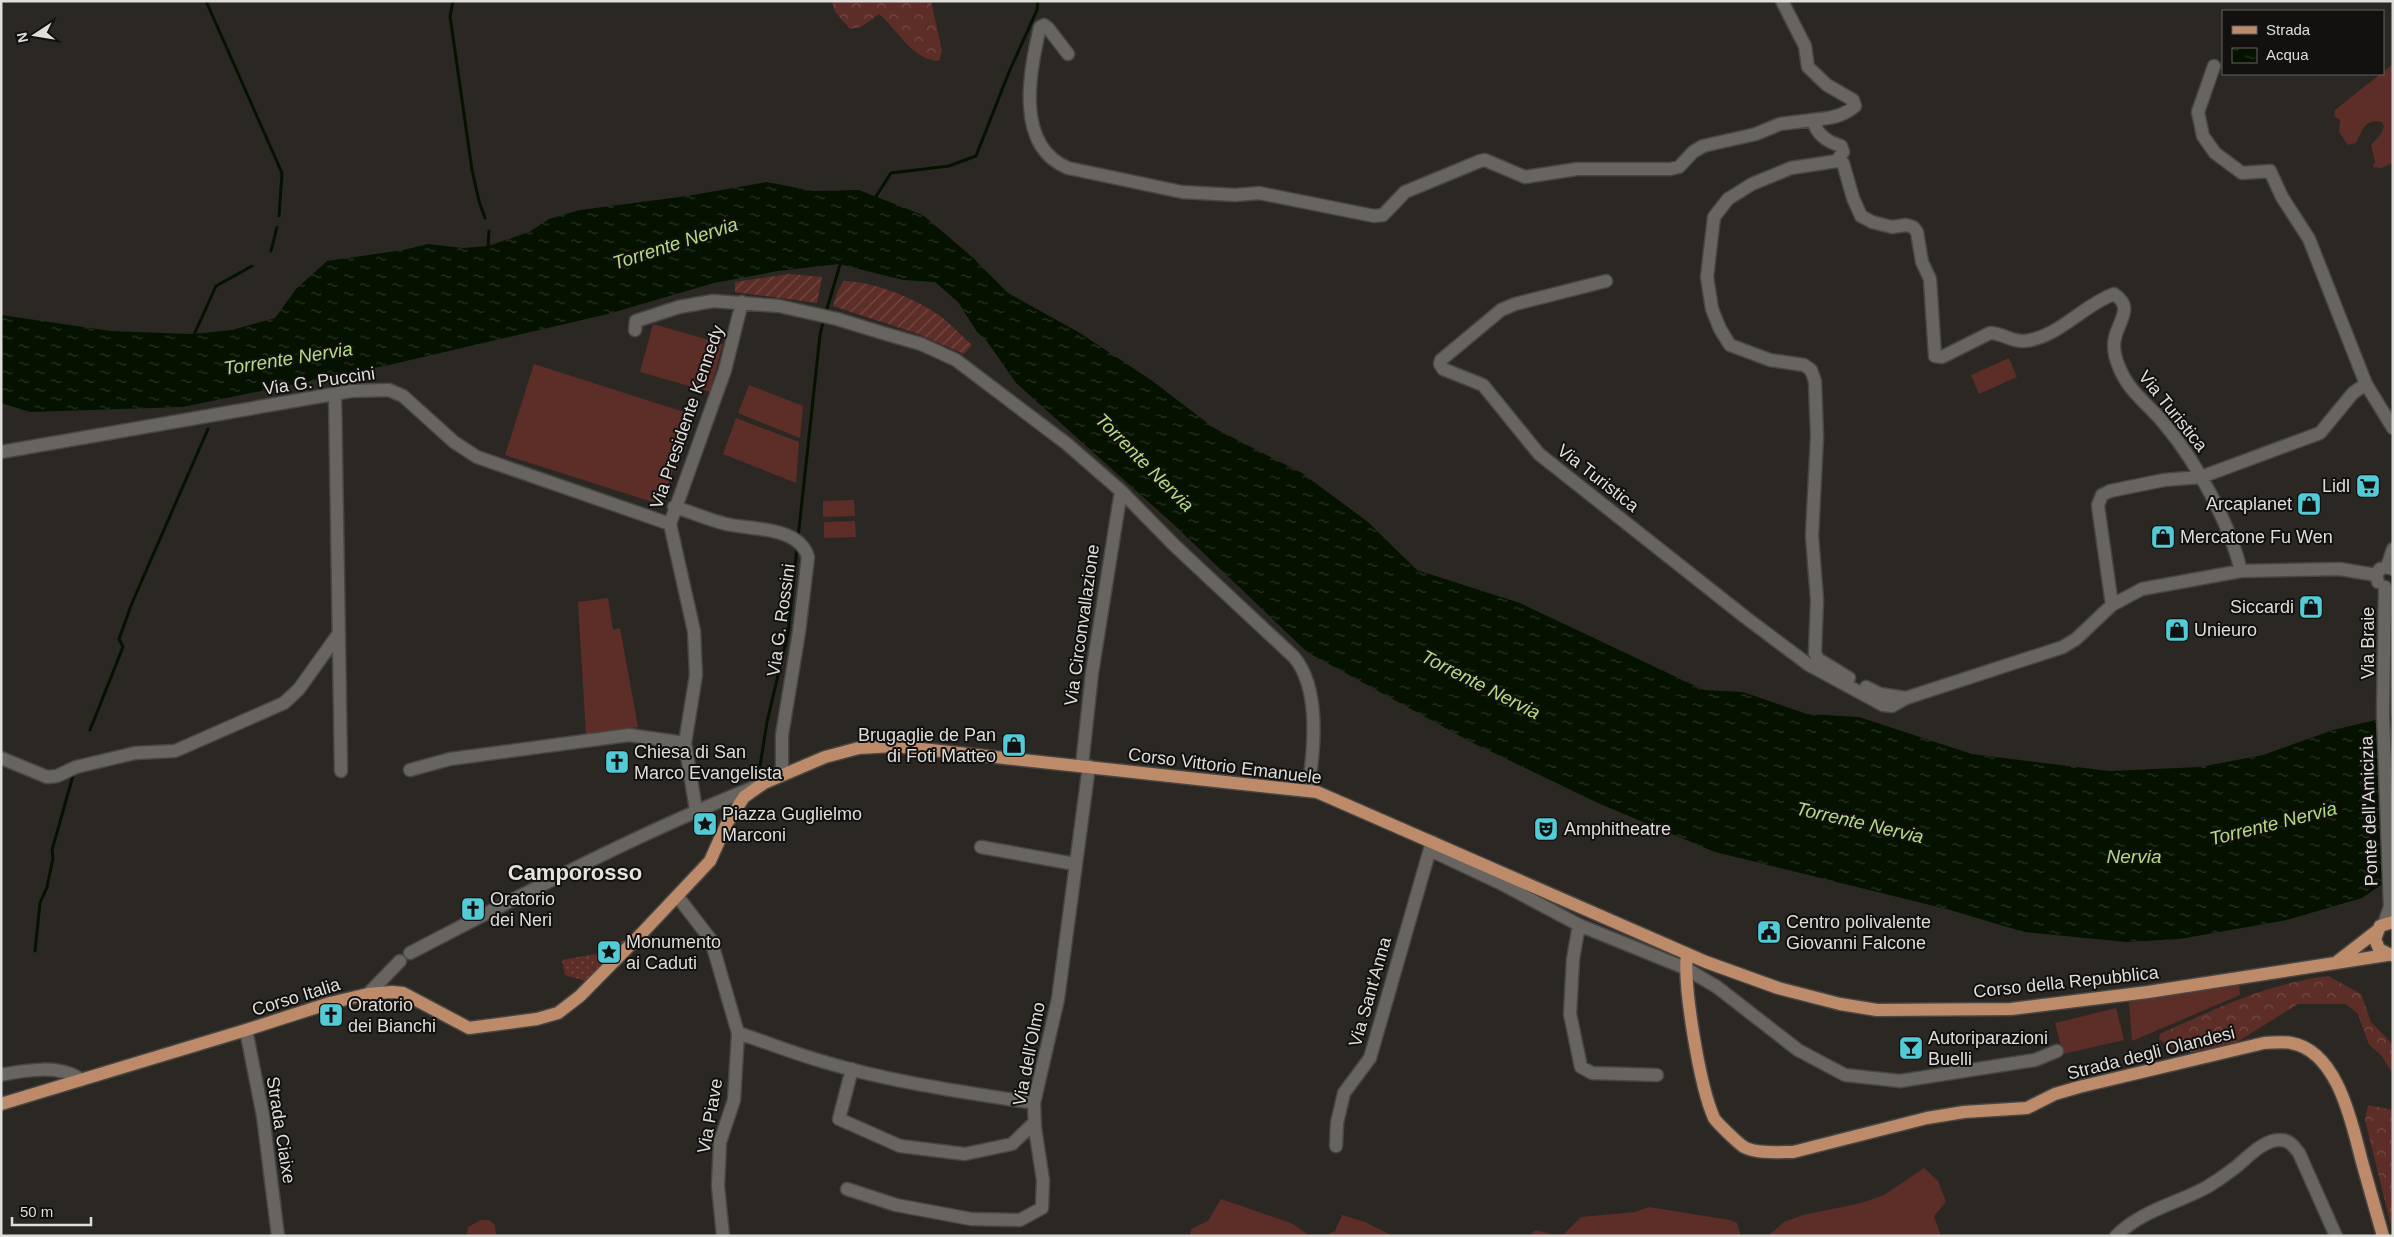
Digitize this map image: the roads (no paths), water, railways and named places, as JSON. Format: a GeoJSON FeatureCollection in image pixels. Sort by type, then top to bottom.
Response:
{"type":"FeatureCollection","features":[{"type":"Feature","properties":{"kind":"main road","name":"Corso Vittorio Emanuele"},"geometry":{"type":"LineString","coordinates":[[764,783],[833,754],[877,746],[894,746],[1317,792],[1431,846],[1508,876],[1687,954]]}},
{"type":"Feature","properties":{"kind":"main road","name":"Corso Italia"},"geometry":{"type":"LineString","coordinates":[[1,1104],[330,1003],[368,994],[392,992],[403,994],[469,1028],[537,1019],[558,1013],[580,996],[710,861],[741,795],[764,783]]}},
{"type":"Feature","properties":{"kind":"main road","name":"Corso della Repubblica"},"geometry":{"type":"LineString","coordinates":[[2336,962],[2385,925]]}},
{"type":"Feature","properties":{"kind":"main road"},"geometry":{"type":"LineString","coordinates":[[2385,925],[2376,944],[2390,955]]}},
{"type":"Feature","properties":{"kind":"main road","name":"Corso della Repubblica"},"geometry":{"type":"LineString","coordinates":[[1687,954],[1778,988],[1840,1004],[1877,1010],[1916,1011],[2011,1009],[2148,992],[2390,955]]}},
{"type":"Feature","properties":{"kind":"main road","name":"Strada degli Olandesi"},"geometry":{"type":"LineString","coordinates":[[1687,954],[1685,968],[1702,1078],[1715,1119],[1744,1147],[1771,1152],[1793,1152],[1927,1118],[1964,1112],[2027,1108],[2055,1094],[2079,1087],[2264,1043],[2291,1043],[2305,1048],[2321,1061],[2335,1080],[2346,1103],[2384,1236]]}},
{"type":"Feature","properties":{"kind":"street"},"geometry":{"type":"LineString","coordinates":[[1068,54],[1048,28],[1044,25],[1040,27],[1032,80],[1030,115],[1034,133],[1040,145],[1057,164],[1182,192],[1235,195],[1259,193],[1374,216],[1383,215],[1405,192],[1480,161],[1485,160],[1525,177],[1577,169],[1670,169],[1679,167],[1692,152],[1703,146],[1756,134],[1780,124],[1834,118],[1849,112],[1856,106],[1853,100],[1827,85],[1815,76],[1808,67],[1805,46],[1782,1]]}},
{"type":"Feature","properties":{"kind":"street"},"geometry":{"type":"LineString","coordinates":[[2214,66],[2198,112],[2202,136],[2215,153],[2242,173],[2270,171],[2282,197],[2309,239],[2322,277],[2366,384],[2393,428]]}},
{"type":"Feature","properties":{"kind":"street","name":"Via Turistica"},"geometry":{"type":"LineString","coordinates":[[1820,119],[1815,126],[1818,133],[1829,142],[1841,146],[1843,152],[1838,161],[1791,168],[1752,184],[1728,199],[1714,217],[1707,276],[1712,309],[1720,329],[1730,345],[1770,360],[1804,365],[1811,370],[1815,381],[1817,437],[1812,536],[1817,600],[1815,653],[1818,659],[1880,694],[1906,698]]}},
{"type":"Feature","properties":{"kind":"street","name":"Via Turistica"},"geometry":{"type":"LineString","coordinates":[[1843,163],[1853,198],[1861,216],[1872,222],[1892,227],[1913,226],[1917,232],[1922,262],[1930,279],[1935,356],[1942,357],[1990,333],[1996,333],[2012,340],[2035,339],[2049,333],[2104,297],[2114,294],[2122,299],[2125,305],[2114,344],[2123,378],[2181,444],[2201,477],[2229,536],[2241,571]]}},
{"type":"Feature","properties":{"kind":"street","name":"Via Turistica"},"geometry":{"type":"LineString","coordinates":[[1606,281],[1515,304],[1501,310],[1441,360],[1440,364],[1443,369],[1482,385],[1538,454],[1809,664],[1883,704],[1892,706],[1906,698],[2063,647],[2076,639],[2112,605],[2142,589],[2241,571],[2340,568],[2385,570]]}},
{"type":"Feature","properties":{"kind":"street"},"geometry":{"type":"LineString","coordinates":[[635,330],[636,321],[679,307],[713,301],[742,302],[779,306],[837,319],[921,344],[956,360],[1067,444],[1120,491],[1174,546],[1302,666],[1309,686],[1312,710],[1312,753],[1308,791]]}},
{"type":"Feature","properties":{"kind":"street","name":"Via Presidente Kennedy"},"geometry":{"type":"LineString","coordinates":[[696,810],[685,743],[696,675],[694,631],[670,524],[674,508],[725,370],[742,302]]}},
{"type":"Feature","properties":{"kind":"street"},"geometry":{"type":"LineString","coordinates":[[389,390],[403,383]]}},
{"type":"Feature","properties":{"kind":"street"},"geometry":{"type":"LineString","coordinates":[[2112,605],[2098,505],[2102,495],[2110,491],[2164,480],[2201,477],[2320,433],[2353,393],[2366,384]]}},
{"type":"Feature","properties":{"kind":"street","name":"Via G. Puccini"},"geometry":{"type":"LineString","coordinates":[[1,452],[335,394],[389,390],[403,396],[454,442],[477,457],[670,524]]}},
{"type":"Feature","properties":{"kind":"street"},"geometry":{"type":"LineString","coordinates":[[335,394],[341,771]]}},
{"type":"Feature","properties":{"kind":"street","name":"Via Circonvallazione"},"geometry":{"type":"LineString","coordinates":[[1086,766],[1092,673],[1120,491]]}},
{"type":"Feature","properties":{"kind":"street","name":"Via G. Rossini"},"geometry":{"type":"LineString","coordinates":[[674,508],[726,524],[768,530],[792,538],[805,549],[808,557],[799,632],[782,735],[782,774]]}},
{"type":"Feature","properties":{"kind":"street"},"geometry":{"type":"LineString","coordinates":[[2389,586],[2379,584],[2393,549]]}},
{"type":"Feature","properties":{"kind":"street","name":"Via Braie"},"geometry":{"type":"LineString","coordinates":[[2386,714],[2389,586]]}},
{"type":"Feature","properties":{"kind":"street"},"geometry":{"type":"LineString","coordinates":[[1,758],[47,778],[57,776],[76,767],[135,753],[175,751],[284,703],[299,689],[338,632]]}},
{"type":"Feature","properties":{"kind":"street","name":"Ponte dell'Amicizia"},"geometry":{"type":"LineString","coordinates":[[2386,714],[2393,834]]}},
{"type":"Feature","properties":{"kind":"street","name":"Ponte dell'Amicizia"},"geometry":{"type":"LineString","coordinates":[[2385,925],[2390,907],[2386,714]]}},
{"type":"Feature","properties":{"kind":"street"},"geometry":{"type":"LineString","coordinates":[[410,770],[450,759],[629,735],[685,743]]}},
{"type":"Feature","properties":{"kind":"street","name":"Via dell'Olmo"},"geometry":{"type":"LineString","coordinates":[[847,1189],[896,1205],[971,1219],[1020,1220],[1042,1208],[1043,1180],[1034,1103],[1058,999],[1086,766]]}},
{"type":"Feature","properties":{"kind":"street"},"geometry":{"type":"LineString","coordinates":[[410,953],[604,854],[696,810],[741,795]]}},
{"type":"Feature","properties":{"kind":"street"},"geometry":{"type":"LineString","coordinates":[[1431,846],[1579,925],[1685,968],[1717,987],[1798,1050],[1845,1075],[1900,1081],[2035,1060],[2057,1051]]}},
{"type":"Feature","properties":{"kind":"street","name":"Via Sant'Anna"},"geometry":{"type":"LineString","coordinates":[[1336,1146],[1337,1123],[1344,1093],[1370,1058],[1431,846]]}},
{"type":"Feature","properties":{"kind":"street"},"geometry":{"type":"LineString","coordinates":[[981,847],[1075,864]]}},
{"type":"Feature","properties":{"kind":"street"},"geometry":{"type":"LineString","coordinates":[[1493,880],[1508,876]]}},
{"type":"Feature","properties":{"kind":"street","name":"Via Piave"},"geometry":{"type":"LineString","coordinates":[[678,896],[711,940],[738,1033],[734,1100],[720,1142],[718,1186],[723,1236]]}},
{"type":"Feature","properties":{"kind":"street"},"geometry":{"type":"LineString","coordinates":[[1579,925],[1573,958],[1570,1014],[1581,1067],[1592,1073],[1657,1075]]}},
{"type":"Feature","properties":{"kind":"street"},"geometry":{"type":"LineString","coordinates":[[368,994],[400,961]]}},
{"type":"Feature","properties":{"kind":"street","name":"Strada Ciaixe"},"geometry":{"type":"LineString","coordinates":[[246,1030],[263,1116],[278,1236]]}},
{"type":"Feature","properties":{"kind":"street"},"geometry":{"type":"LineString","coordinates":[[738,1033],[821,1061],[852,1069],[920,1085],[1034,1103]]}},
{"type":"Feature","properties":{"kind":"street"},"geometry":{"type":"LineString","coordinates":[[852,1069],[839,1119],[900,1146],[965,1154],[1012,1144],[1035,1122]]}},
{"type":"Feature","properties":{"kind":"street"},"geometry":{"type":"LineString","coordinates":[[1,1075],[14,1072],[63,1071],[74,1074],[81,1080]]}},
{"type":"Feature","properties":{"kind":"street"},"geometry":{"type":"LineString","coordinates":[[2116,1236],[2128,1224],[2150,1211],[2208,1187],[2268,1143],[2281,1140],[2290,1142],[2299,1153],[2336,1236]]}},
{"type":"Feature","properties":{"kind":"water"},"geometry":{"type":"Polygon","coordinates":[[[767,182],[813,191],[859,190],[923,215],[971,256],[1008,293],[1080,333],[1151,380],[1214,428],[1302,473],[1368,522],[1417,570],[1520,603],[1704,690],[1743,692],[1807,714],[1859,717],[1972,754],[2109,771],[2200,767],[2263,755],[2333,730],[2393,716],[2393,877],[2362,898],[2287,920],[2180,939],[2126,942],[2024,932],[1950,910],[1715,852],[1600,804],[1471,742],[1307,652],[1172,523],[1016,383],[986,340],[977,332],[958,302],[935,282],[903,280],[839,264],[778,271],[714,283],[608,314],[389,365],[183,407],[30,412],[1,403],[1,315],[111,331],[193,334],[232,330],[275,318],[296,289],[327,261],[403,250],[428,244],[463,248],[488,246],[529,232],[549,219],[580,210],[687,196],[767,182]]]}},
{"type":"Feature","properties":{"kind":"waterway"},"geometry":{"type":"LineString","coordinates":[[206,1],[282,173],[279,216]]}},
{"type":"Feature","properties":{"kind":"waterway"},"geometry":{"type":"LineString","coordinates":[[453,1],[450,16],[472,170],[485,218]]}},
{"type":"Feature","properties":{"kind":"waterway"},"geometry":{"type":"LineString","coordinates":[[875,198],[891,173],[949,166],[976,156],[1009,72],[1037,10],[1038,1]]}},
{"type":"Feature","properties":{"kind":"waterway"},"geometry":{"type":"LineString","coordinates":[[271,251],[277,227]]}},
{"type":"Feature","properties":{"kind":"waterway"},"geometry":{"type":"LineString","coordinates":[[488,248],[489,231]]}},
{"type":"Feature","properties":{"kind":"waterway"},"geometry":{"type":"LineString","coordinates":[[826,312],[841,261]]}},
{"type":"Feature","properties":{"kind":"waterway"},"geometry":{"type":"LineString","coordinates":[[193,337],[216,286],[252,266]]}},
{"type":"Feature","properties":{"kind":"waterway"},"geometry":{"type":"LineString","coordinates":[[798,538],[820,335],[824,318]]}},
{"type":"Feature","properties":{"kind":"waterway"},"geometry":{"type":"LineString","coordinates":[[90,730],[123,647],[119,639],[132,603],[208,429]]}},
{"type":"Feature","properties":{"kind":"waterway"},"geometry":{"type":"LineString","coordinates":[[760,766],[767,722],[788,633],[797,547]]}},
{"type":"Feature","properties":{"kind":"waterway"},"geometry":{"type":"LineString","coordinates":[[35,951],[40,903],[47,887],[53,858],[52,850],[74,772]]}},
{"type":"Feature","properties":{"kind":"place","name":"Lidl"},"geometry":{"type":"Point","coordinates":[2368,486]}},
{"type":"Feature","properties":{"kind":"place","name":"Arcaplanet"},"geometry":{"type":"Point","coordinates":[2309,504]}},
{"type":"Feature","properties":{"kind":"place","name":"Mercatone Fu Wen"},"geometry":{"type":"Point","coordinates":[2163,537]}},
{"type":"Feature","properties":{"kind":"place","name":"Siccardi"},"geometry":{"type":"Point","coordinates":[2311,607]}},
{"type":"Feature","properties":{"kind":"place","name":"Unieuro"},"geometry":{"type":"Point","coordinates":[2177,630]}},
{"type":"Feature","properties":{"kind":"place","name":"Brugaglie de Pan di Foti Matteo"},"geometry":{"type":"Point","coordinates":[1014,745]}},
{"type":"Feature","properties":{"kind":"place","name":"Chiesa di San Marco Evangelista"},"geometry":{"type":"Point","coordinates":[617,762]}},
{"type":"Feature","properties":{"kind":"place","name":"Piazza Guglielmo Marconi"},"geometry":{"type":"Point","coordinates":[705,824]}},
{"type":"Feature","properties":{"kind":"place","name":"Amphitheatre"},"geometry":{"type":"Point","coordinates":[1546,829]}},
{"type":"Feature","properties":{"kind":"place","name":"Oratorio dei Neri"},"geometry":{"type":"Point","coordinates":[473,909]}},
{"type":"Feature","properties":{"kind":"place","name":"Centro polivalente Giovanni Falcone"},"geometry":{"type":"Point","coordinates":[1769,932]}},
{"type":"Feature","properties":{"kind":"place","name":"Monumento ai Caduti"},"geometry":{"type":"Point","coordinates":[609,952]}},
{"type":"Feature","properties":{"kind":"place","name":"Oratorio dei Bianchi"},"geometry":{"type":"Point","coordinates":[331,1015]}},
{"type":"Feature","properties":{"kind":"place","name":"Autoriparazioni Buelli"},"geometry":{"type":"Point","coordinates":[1911,1048]}},
{"type":"Feature","properties":{"kind":"district","name":"Camporosso"},"geometry":{"type":"Point","coordinates":[575,872]}},
{"type":"Feature","properties":{"kind":"water label","name":"Torrente Nervia"},"geometry":{"type":"Point","coordinates":[675,243]}},
{"type":"Feature","properties":{"kind":"water label","name":"Torrente Nervia"},"geometry":{"type":"Point","coordinates":[288,358]}},
{"type":"Feature","properties":{"kind":"water label","name":"Torrente Nervia"},"geometry":{"type":"Point","coordinates":[1145,462]}},
{"type":"Feature","properties":{"kind":"water label","name":"Torrente Nervia"},"geometry":{"type":"Point","coordinates":[1481,684]}},
{"type":"Feature","properties":{"kind":"water label","name":"Torrente Nervia"},"geometry":{"type":"Point","coordinates":[1860,822]}},
{"type":"Feature","properties":{"kind":"water label","name":"Torrente Nervia"},"geometry":{"type":"Point","coordinates":[2273,823]}},
{"type":"Feature","properties":{"kind":"water label","name":"Nervia"},"geometry":{"type":"Point","coordinates":[2134,856]}}]}
